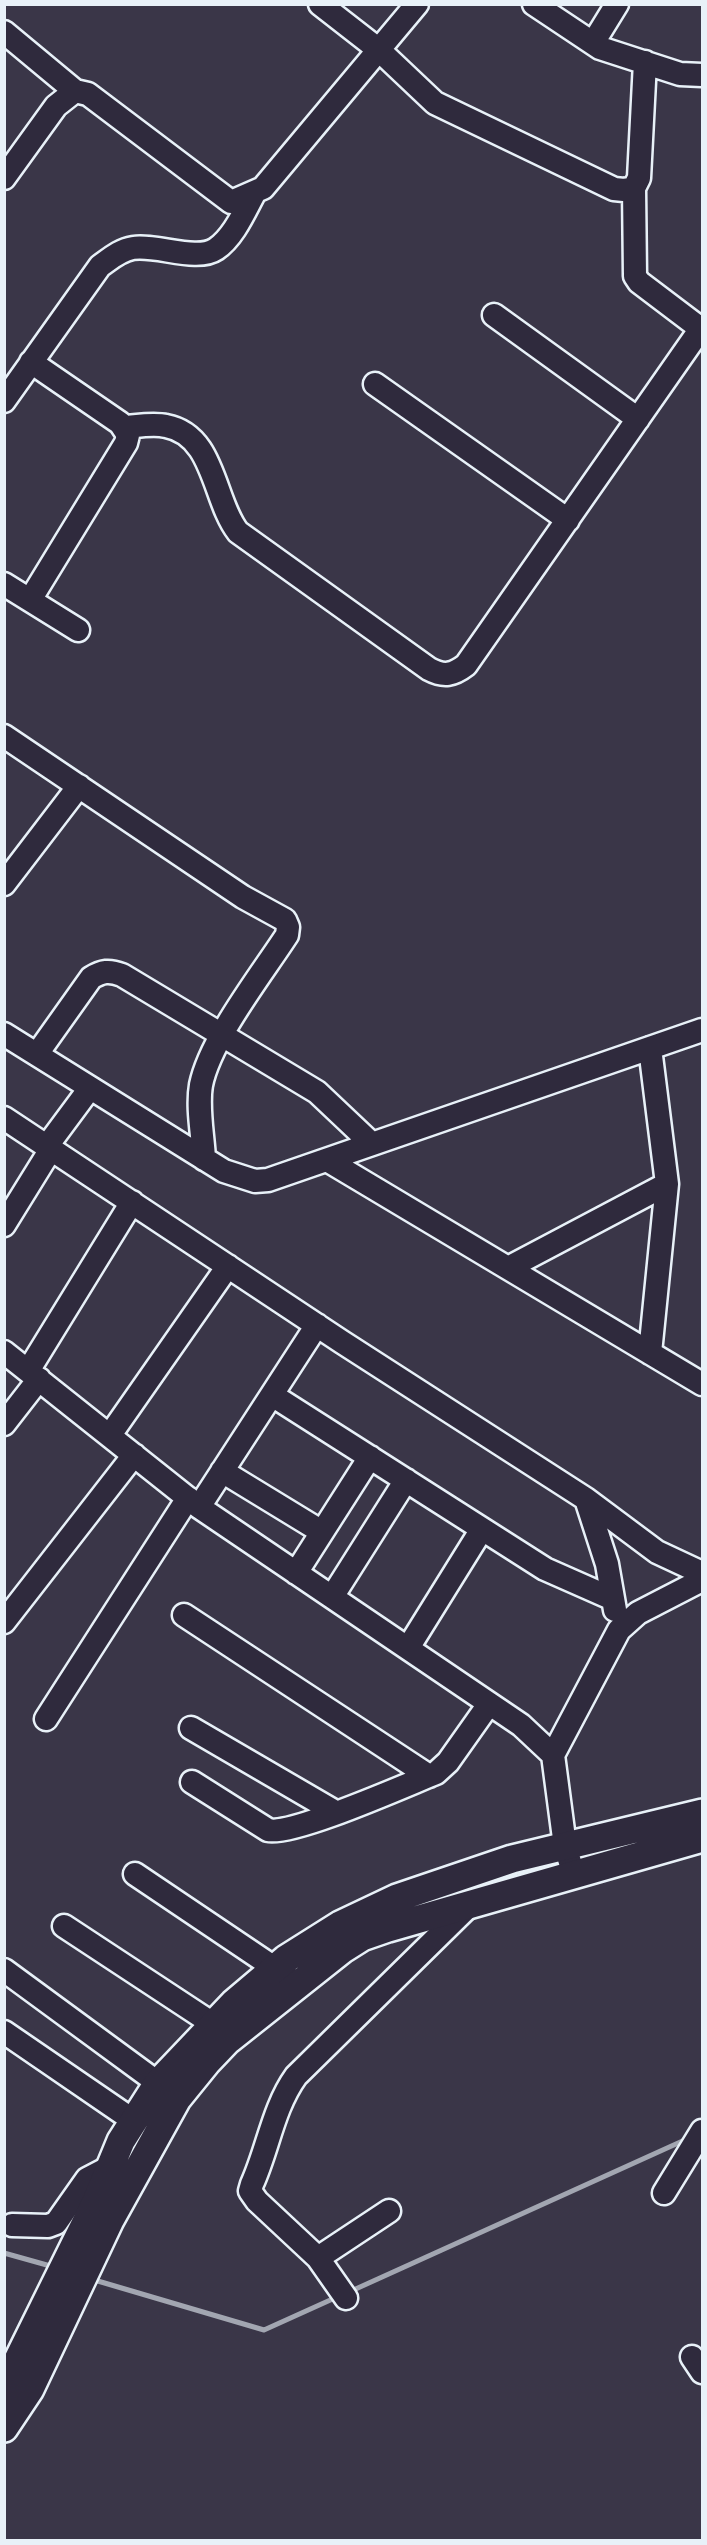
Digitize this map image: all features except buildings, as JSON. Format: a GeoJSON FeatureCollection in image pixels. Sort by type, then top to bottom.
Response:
{"type":"FeatureCollection","features":[{"type":"Feature","properties":{"kind":"main road"},"geometry":{"type":"LineString","coordinates":[[102,2212],[110,2167],[121,2141],[158,2083],[234,2003],[276,1967],[339,1925],[397,1898],[512,1859],[702,1813]]}},
{"type":"Feature","properties":{"kind":"main road"},"geometry":{"type":"LineString","coordinates":[[4,2428],[12,2382],[102,2212],[177,2099],[227,2041],[343,1948],[362,1937],[702,1838]]}},
{"type":"Feature","properties":{"kind":"street"},"geometry":{"type":"LineString","coordinates":[[320,4],[379,50],[435,103],[448,111],[614,189],[634,188]]}},
{"type":"Feature","properties":{"kind":"street"},"geometry":{"type":"LineString","coordinates":[[4,32],[75,91],[88,94],[231,202],[263,188],[417,4]]}},
{"type":"Feature","properties":{"kind":"street"},"geometry":{"type":"LineString","coordinates":[[534,4],[593,43],[680,74],[702,75]]}},
{"type":"Feature","properties":{"kind":"street"},"geometry":{"type":"LineString","coordinates":[[593,43],[617,4]]}},
{"type":"Feature","properties":{"kind":"street"},"geometry":{"type":"LineString","coordinates":[[124,427],[165,425],[191,437],[201,448],[229,518],[238,532],[429,669],[446,675],[456,673],[466,665],[702,328],[639,282],[635,276],[634,188],[639,178],[645,62]]}},
{"type":"Feature","properties":{"kind":"street"},"geometry":{"type":"LineString","coordinates":[[4,178],[56,106],[75,91]]}},
{"type":"Feature","properties":{"kind":"street"},"geometry":{"type":"LineString","coordinates":[[4,401],[100,266],[130,248],[146,247],[202,254],[215,250],[238,221],[255,192]]}},
{"type":"Feature","properties":{"kind":"street"},"geometry":{"type":"LineString","coordinates":[[494,315],[638,418]]}},
{"type":"Feature","properties":{"kind":"street"},"geometry":{"type":"LineString","coordinates":[[30,600],[126,443],[128,435],[124,427],[31,362]]}},
{"type":"Feature","properties":{"kind":"street"},"geometry":{"type":"LineString","coordinates":[[375,384],[568,520]]}},
{"type":"Feature","properties":{"kind":"street"},"geometry":{"type":"LineString","coordinates":[[4,584],[78,630]]}},
{"type":"Feature","properties":{"kind":"street"},"geometry":{"type":"LineString","coordinates":[[4,736],[243,897],[285,920],[288,927],[287,935],[223,1035],[206,1068],[201,1088],[204,1159]]}},
{"type":"Feature","properties":{"kind":"street"},"geometry":{"type":"LineString","coordinates":[[5,881],[79,786]]}},
{"type":"Feature","properties":{"kind":"street"},"geometry":{"type":"LineString","coordinates":[[37,1054],[91,978],[99,972],[112,971],[317,1092],[372,1144]]}},
{"type":"Feature","properties":{"kind":"street"},"geometry":{"type":"LineString","coordinates":[[4,1034],[224,1171],[255,1181],[268,1180],[702,1030]]}},
{"type":"Feature","properties":{"kind":"street"},"geometry":{"type":"LineString","coordinates":[[650,1048],[667,1184],[650,1353]]}},
{"type":"Feature","properties":{"kind":"street"},"geometry":{"type":"LineString","coordinates":[[4,1225],[49,1148],[90,1088]]}},
{"type":"Feature","properties":{"kind":"street"},"geometry":{"type":"LineString","coordinates":[[4,1118],[586,1499],[657,1552],[702,1573]]}},
{"type":"Feature","properties":{"kind":"street"},"geometry":{"type":"LineString","coordinates":[[327,1160],[702,1384]]}},
{"type":"Feature","properties":{"kind":"street"},"geometry":{"type":"LineString","coordinates":[[508,1268],[667,1184]]}},
{"type":"Feature","properties":{"kind":"street"},"geometry":{"type":"LineString","coordinates":[[4,1424],[132,1203]]}},
{"type":"Feature","properties":{"kind":"street"},"geometry":{"type":"LineString","coordinates":[[110,1435],[228,1266]]}},
{"type":"Feature","properties":{"kind":"street"},"geometry":{"type":"LineString","coordinates":[[46,1719],[194,1503],[222,1471],[317,1325]]}},
{"type":"Feature","properties":{"kind":"street"},"geometry":{"type":"LineString","coordinates":[[4,1352],[194,1503],[521,1725],[553,1755]]}},
{"type":"Feature","properties":{"kind":"street"},"geometry":{"type":"LineString","coordinates":[[272,1395],[545,1569],[613,1599]]}},
{"type":"Feature","properties":{"kind":"street"},"geometry":{"type":"LineString","coordinates":[[4,1622],[134,1455]]}},
{"type":"Feature","properties":{"kind":"street"},"geometry":{"type":"LineString","coordinates":[[296,1573],[370,1457]]}},
{"type":"Feature","properties":{"kind":"street"},"geometry":{"type":"LineString","coordinates":[[222,1471],[322,1532]]}},
{"type":"Feature","properties":{"kind":"street"},"geometry":{"type":"LineString","coordinates":[[332,1597],[406,1480]]}},
{"type":"Feature","properties":{"kind":"street"},"geometry":{"type":"LineString","coordinates":[[586,1499],[607,1564],[619,1630]]}},
{"type":"Feature","properties":{"kind":"street"},"geometry":{"type":"LineString","coordinates":[[408,1648],[482,1528]]}},
{"type":"Feature","properties":{"kind":"street"},"geometry":{"type":"LineString","coordinates":[[574,1875],[566,1846],[553,1755],[619,1630],[638,1613],[702,1580]]}},
{"type":"Feature","properties":{"kind":"street"},"geometry":{"type":"LineString","coordinates":[[184,1615],[429,1776]]}},
{"type":"Feature","properties":{"kind":"street"},"geometry":{"type":"LineString","coordinates":[[192,1782],[273,1831],[337,1813],[442,1769],[489,1704]]}},
{"type":"Feature","properties":{"kind":"street"},"geometry":{"type":"LineString","coordinates":[[191,1728],[337,1813]]}},
{"type":"Feature","properties":{"kind":"street"},"geometry":{"type":"LineString","coordinates":[[135,1874],[276,1967],[297,1985]]}},
{"type":"Feature","properties":{"kind":"street"},"geometry":{"type":"LineString","coordinates":[[346,2298],[318,2258],[257,2201],[250,2191],[269,2133],[289,2086],[471,1904]]}},
{"type":"Feature","properties":{"kind":"street"},"geometry":{"type":"LineString","coordinates":[[64,1926],[213,2024]]}},
{"type":"Feature","properties":{"kind":"street"},"geometry":{"type":"LineString","coordinates":[[4,1970],[158,2083]]}},
{"type":"Feature","properties":{"kind":"street"},"geometry":{"type":"LineString","coordinates":[[4,2032],[134,2121]]}},
{"type":"Feature","properties":{"kind":"street"},"geometry":{"type":"LineString","coordinates":[[664,2193],[702,2131]]}},
{"type":"Feature","properties":{"kind":"street"},"geometry":{"type":"LineString","coordinates":[[12,2225],[48,2226],[56,2223],[87,2179],[110,2167]]}},
{"type":"Feature","properties":{"kind":"street"},"geometry":{"type":"LineString","coordinates":[[318,2258],[389,2211]]}},
{"type":"Feature","properties":{"kind":"waterway"},"geometry":{"type":"LineString","coordinates":[[349,2292],[687,2139]]}},
{"type":"Feature","properties":{"kind":"waterway"},"geometry":{"type":"LineString","coordinates":[[4,2253],[54,2267]]}},
{"type":"Feature","properties":{"kind":"waterway"},"geometry":{"type":"LineString","coordinates":[[91,2279],[264,2330],[337,2297]]}}]}
